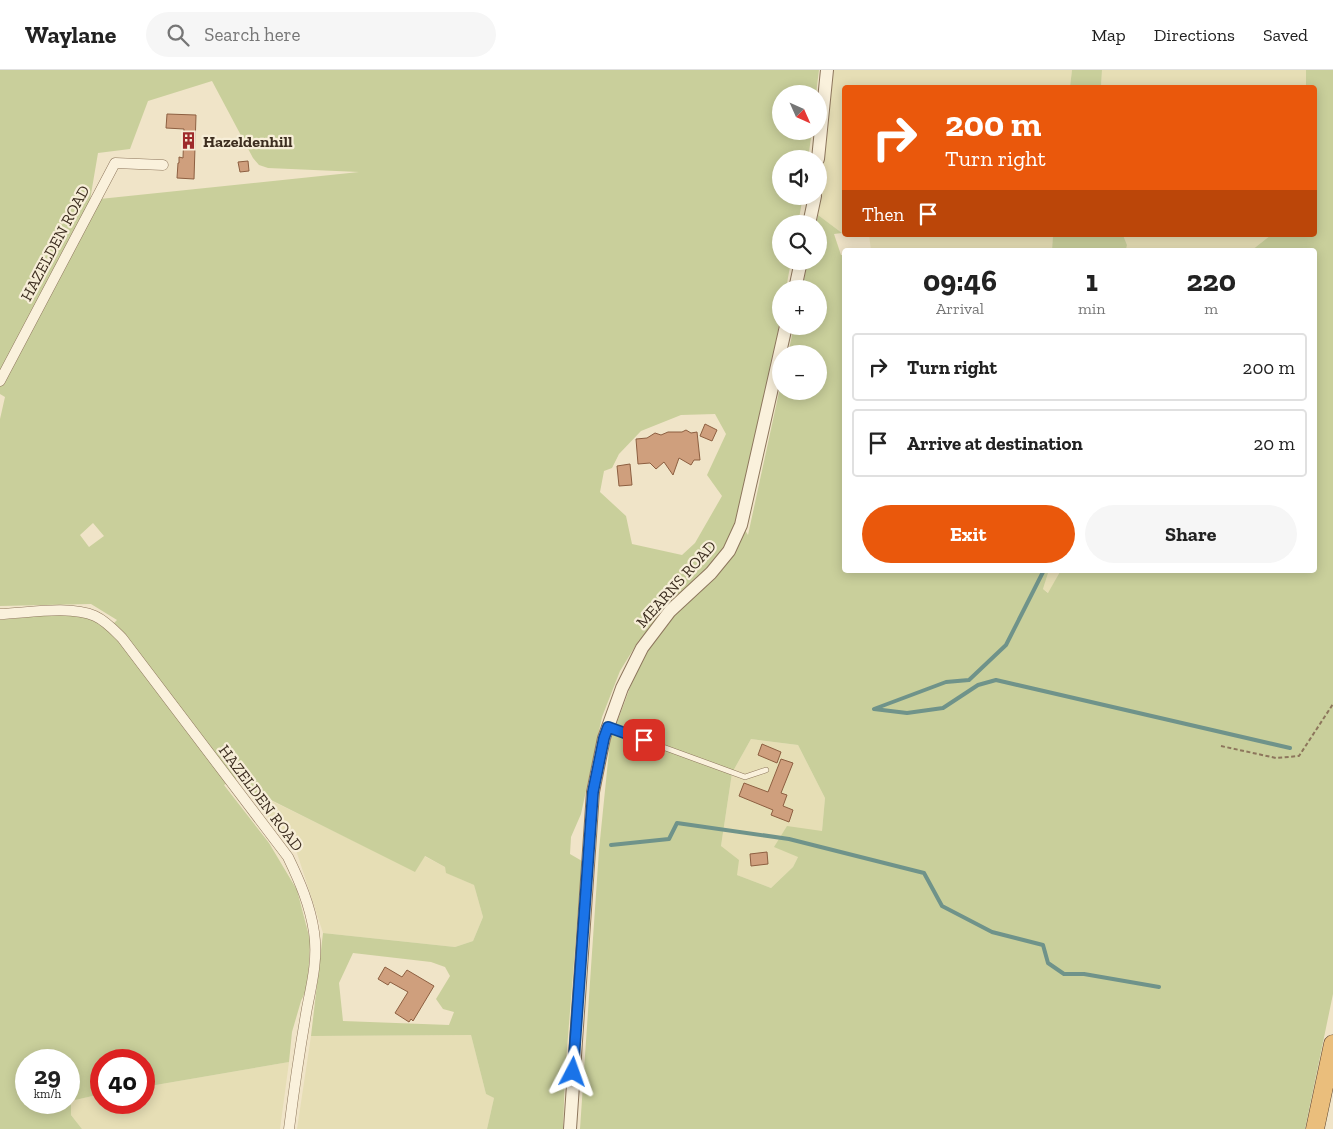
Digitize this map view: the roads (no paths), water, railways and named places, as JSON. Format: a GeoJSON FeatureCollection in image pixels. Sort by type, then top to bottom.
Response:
{"type":"FeatureCollection","features":[{"type":"Feature","properties":{"kind":"highway"},"geometry":{"type":"LineString","coordinates":[[1315,1129],[1333,1044]]}},
{"type":"Feature","properties":{"kind":"street"},"geometry":{"type":"LineString","coordinates":[[819,150],[827,70]]}},
{"type":"Feature","properties":{"kind":"street","name":"HAZELDEN ROAD"},"geometry":{"type":"LineString","coordinates":[[0,381],[114,163],[163,164]]}},
{"type":"Feature","properties":{"kind":"street","name":"MEARNS ROAD"},"geometry":{"type":"LineString","coordinates":[[570,1129],[593,792],[604,738],[622,688],[642,648],[670,611],[711,573],[733,542],[741,524],[784,335]]}},
{"type":"Feature","properties":{"kind":"street","name":"HAZELDEN ROAD"},"geometry":{"type":"LineString","coordinates":[[0,614],[77,611],[94,616],[108,624],[122,638],[288,857],[302,886],[310,909],[314,934],[315,960],[289,1129]]}},
{"type":"Feature","properties":{"kind":"lane"},"geometry":{"type":"LineString","coordinates":[[608,727],[745,777],[766,770]]}},
{"type":"Feature","properties":{"kind":"waterway"},"geometry":{"type":"LineString","coordinates":[[1042,573],[1006,645],[969,680],[946,682],[874,709],[907,713],[943,708],[978,685],[996,680],[1290,748]]}},
{"type":"Feature","properties":{"kind":"waterway"},"geometry":{"type":"LineString","coordinates":[[611,845],[669,839],[677,823],[789,839],[924,873],[942,906],[992,932],[1043,945],[1048,963],[1064,974],[1084,974],[1159,987]]}},
{"type":"Feature","properties":{"kind":"place","name":"Hazeldenhill"},"geometry":{"type":"Point","coordinates":[189,141]}}]}
